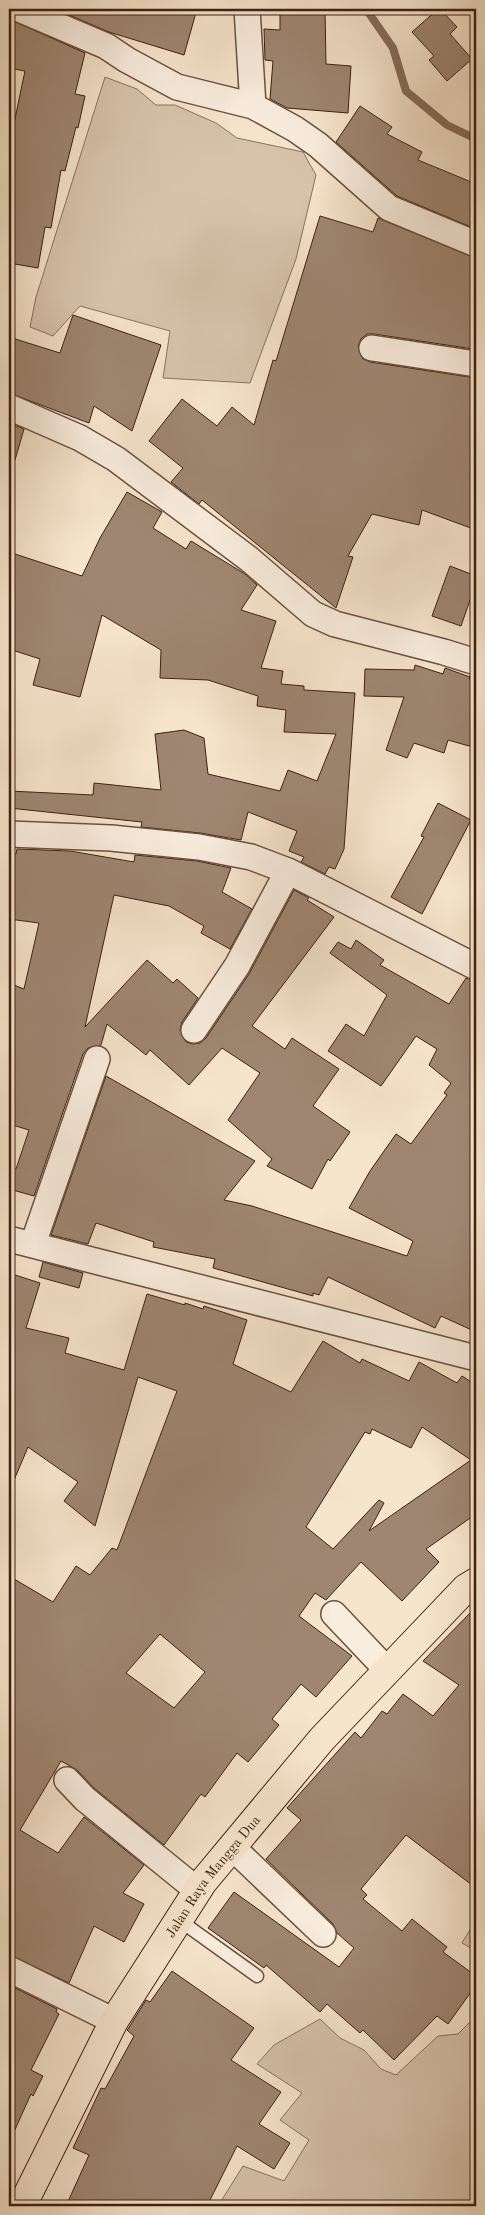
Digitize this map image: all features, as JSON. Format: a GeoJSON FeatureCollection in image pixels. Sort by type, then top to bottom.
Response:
{"type":"FeatureCollection","features":[{"type":"Feature","properties":{"kind":"highway","name":"Jalan Raya Mangga Dua"},"geometry":{"type":"LineString","coordinates":[[18,2202],[114,2021],[197,1890],[322,1738],[471,1585]]}},
{"type":"Feature","properties":{"kind":"street"},"geometry":{"type":"LineString","coordinates":[[19,9],[106,46],[127,60],[177,87],[253,106],[296,129],[318,145],[389,208],[476,244]]}},
{"type":"Feature","properties":{"kind":"street"},"geometry":{"type":"LineString","coordinates":[[247,9],[253,106]]}},
{"type":"Feature","properties":{"kind":"street"},"geometry":{"type":"LineString","coordinates":[[372,348],[476,364]]}},
{"type":"Feature","properties":{"kind":"street"},"geometry":{"type":"LineString","coordinates":[[9,407],[80,438],[116,459],[249,559],[313,614],[335,624],[476,662]]}},
{"type":"Feature","properties":{"kind":"street"},"geometry":{"type":"LineString","coordinates":[[9,834],[112,838],[199,847],[251,857],[288,871],[476,967]]}},
{"type":"Feature","properties":{"kind":"street"},"geometry":{"type":"LineString","coordinates":[[194,1030],[237,966],[288,871]]}},
{"type":"Feature","properties":{"kind":"street"},"geometry":{"type":"LineString","coordinates":[[33,1244],[97,1059]]}},
{"type":"Feature","properties":{"kind":"street"},"geometry":{"type":"LineString","coordinates":[[9,1239],[476,1358]]}},
{"type":"Feature","properties":{"kind":"street"},"geometry":{"type":"LineString","coordinates":[[334,1614],[387,1670]]}},
{"type":"Feature","properties":{"kind":"street"},"geometry":{"type":"LineString","coordinates":[[67,1780],[114,1823],[197,1890]]}},
{"type":"Feature","properties":{"kind":"street"},"geometry":{"type":"LineString","coordinates":[[232,1847],[323,1934]]}},
{"type":"Feature","properties":{"kind":"street"},"geometry":{"type":"LineString","coordinates":[[9,1969],[114,2021]]}},
{"type":"Feature","properties":{"kind":"lane"},"geometry":{"type":"LineString","coordinates":[[178,1920],[257,1976]]}},
{"type":"Feature","properties":{"kind":"shaded area"},"geometry":{"type":"Polygon","coordinates":[[[105,77],[137,89],[156,105],[175,105],[216,123],[237,138],[303,152],[316,175],[296,259],[250,383],[163,378],[170,331],[80,306],[53,336],[30,327],[36,297],[105,77]]]}},
{"type":"Feature","properties":{"kind":"shaded area"},"geometry":{"type":"Polygon","coordinates":[[[476,1920],[476,1951],[462,1943],[476,1920]]]}},
{"type":"Feature","properties":{"kind":"shaded area"},"geometry":{"type":"Polygon","coordinates":[[[476,2016],[476,2206],[218,2206],[243,2166],[284,2181],[309,2140],[280,2120],[302,2093],[257,2064],[274,2045],[320,2019],[340,2038],[364,2050],[381,2069],[396,2075],[438,2036],[458,2034],[476,2016]]]}},
{"type":"Feature","properties":{"kind":"building"},"geometry":{"type":"Polygon","coordinates":[[[55,9],[197,9],[184,55],[109,32],[55,9]]]}},
{"type":"Feature","properties":{"kind":"building"},"geometry":{"type":"Polygon","coordinates":[[[280,9],[325,9],[326,64],[351,66],[348,113],[287,108],[270,99],[273,61],[265,60],[264,29],[280,30],[280,9]]]}},
{"type":"Feature","properties":{"kind":"building"},"geometry":{"type":"Polygon","coordinates":[[[438,9],[457,27],[450,34],[472,59],[447,81],[429,60],[434,56],[412,32],[438,9]]]}},
{"type":"Feature","properties":{"kind":"building"},"geometry":{"type":"Polygon","coordinates":[[[9,19],[85,53],[75,94],[85,96],[65,171],[61,170],[51,228],[45,227],[38,268],[9,263],[9,147],[25,71],[9,68],[9,19]]]}},
{"type":"Feature","properties":{"kind":"building"},"geometry":{"type":"Polygon","coordinates":[[[360,106],[392,127],[387,134],[422,152],[418,160],[476,184],[476,229],[397,196],[336,142],[360,106]]]}},
{"type":"Feature","properties":{"kind":"building"},"geometry":{"type":"Polygon","coordinates":[[[320,216],[373,232],[378,218],[476,258],[476,326],[473,349],[374,334],[367,334],[361,339],[358,346],[363,359],[370,362],[476,378],[476,530],[422,510],[419,525],[372,514],[348,556],[353,557],[336,608],[202,500],[199,504],[171,482],[183,468],[149,441],[182,399],[217,426],[232,407],[254,425],[273,360],[276,361],[320,216]]]}},
{"type":"Feature","properties":{"kind":"building"},"geometry":{"type":"Polygon","coordinates":[[[73,315],[161,345],[132,431],[94,406],[89,423],[9,393],[9,337],[60,353],[73,315]]]}},
{"type":"Feature","properties":{"kind":"building"},"geometry":{"type":"Polygon","coordinates":[[[9,423],[24,429],[15,460],[9,459],[9,423]]]}},
{"type":"Feature","properties":{"kind":"building"},"geometry":{"type":"Polygon","coordinates":[[[127,492],[162,512],[153,528],[186,549],[191,541],[245,574],[257,585],[241,610],[276,621],[261,668],[283,671],[281,684],[304,686],[304,690],[355,693],[344,849],[335,869],[329,867],[325,874],[301,862],[304,857],[289,851],[297,831],[248,812],[241,840],[200,833],[141,827],[142,822],[9,808],[9,791],[93,795],[94,783],[161,790],[155,734],[184,730],[204,738],[208,774],[280,791],[288,770],[317,781],[336,734],[284,732],[286,710],[257,706],[258,696],[208,680],[160,678],[161,650],[102,615],[80,697],[33,685],[40,659],[9,649],[9,552],[82,576],[100,538],[127,492]]]}},
{"type":"Feature","properties":{"kind":"building"},"geometry":{"type":"Polygon","coordinates":[[[450,566],[476,576],[476,583],[461,626],[432,616],[450,566]]]}},
{"type":"Feature","properties":{"kind":"building"},"geometry":{"type":"Polygon","coordinates":[[[415,665],[443,674],[445,668],[476,681],[476,748],[448,740],[444,753],[414,743],[407,758],[386,750],[404,697],[364,696],[365,669],[414,670],[415,665]]]}},
{"type":"Feature","properties":{"kind":"building"},"geometry":{"type":"Polygon","coordinates":[[[438,803],[471,820],[422,914],[391,897],[424,837],[421,836],[438,803]]]}},
{"type":"Feature","properties":{"kind":"building"},"geometry":{"type":"Polygon","coordinates":[[[17,849],[70,851],[134,862],[135,855],[197,861],[231,868],[222,892],[252,909],[230,949],[201,933],[204,926],[169,906],[114,895],[85,1027],[147,960],[173,983],[177,979],[198,998],[182,1022],[180,1030],[186,1042],[200,1043],[206,1038],[249,974],[294,890],[309,898],[307,900],[334,917],[252,1026],[285,1049],[292,1038],[339,1069],[313,1106],[350,1132],[330,1161],[328,1159],[312,1189],[267,1166],[272,1159],[228,1120],[260,1073],[222,1048],[189,1085],[150,1050],[146,1055],[107,1024],[101,1045],[88,1048],[83,1054],[34,1196],[9,1189],[9,1167],[16,1169],[29,1130],[9,1124],[9,983],[24,989],[39,923],[9,919],[9,853],[16,854],[17,849]]]}},
{"type":"Feature","properties":{"kind":"building"},"geometry":{"type":"Polygon","coordinates":[[[356,940],[384,960],[380,965],[449,1004],[466,978],[476,981],[476,1332],[441,1316],[435,1328],[328,1277],[319,1295],[313,1293],[313,1296],[213,1268],[215,1259],[153,1247],[154,1242],[96,1223],[88,1244],[51,1235],[106,1076],[255,1161],[224,1200],[252,1206],[407,1256],[413,1241],[349,1208],[370,1171],[396,1134],[411,1144],[447,1095],[444,1093],[451,1083],[429,1065],[437,1049],[416,1036],[381,1086],[328,1051],[346,1024],[364,1036],[387,995],[330,953],[338,942],[351,949],[356,940]]]}},
{"type":"Feature","properties":{"kind":"building"},"geometry":{"type":"Polygon","coordinates":[[[43,1262],[83,1273],[79,1288],[39,1277],[43,1262]]]}},
{"type":"Feature","properties":{"kind":"building"},"geometry":{"type":"Polygon","coordinates":[[[9,1273],[40,1283],[26,1328],[69,1338],[65,1353],[124,1370],[147,1294],[203,1309],[204,1306],[247,1320],[233,1364],[291,1392],[323,1341],[360,1363],[362,1359],[409,1381],[419,1362],[457,1383],[462,1376],[476,1385],[476,1514],[426,1549],[439,1562],[402,1601],[361,1562],[326,1600],[315,1593],[299,1616],[352,1656],[316,1697],[301,1684],[272,1719],[279,1725],[248,1762],[237,1753],[205,1797],[201,1794],[164,1845],[94,1788],[77,1770],[61,1761],[20,1830],[58,1853],[84,1817],[144,1865],[123,1893],[144,1904],[124,1942],[94,1926],[69,1983],[9,1955],[9,1576],[53,1602],[76,1566],[90,1575],[112,1548],[117,1550],[177,1391],[138,1377],[95,1526],[64,1501],[78,1482],[28,1447],[9,1492],[9,1273]],[[422,1427],[411,1448],[372,1429],[370,1434],[365,1432],[306,1527],[333,1549],[379,1500],[384,1503],[369,1531],[471,1460],[422,1427]],[[160,1634],[126,1673],[174,1708],[205,1672],[160,1634]]]}},
{"type":"Feature","properties":{"kind":"building"},"geometry":{"type":"Polygon","coordinates":[[[476,1607],[476,1888],[406,1835],[361,1889],[367,1895],[363,1899],[402,1931],[412,1919],[447,1947],[443,1952],[476,1976],[476,1985],[448,2024],[437,2016],[394,2060],[363,2030],[360,2033],[327,2004],[320,2012],[266,1965],[264,1968],[208,1928],[234,1892],[339,1967],[354,1948],[337,1933],[333,1924],[266,1859],[301,1820],[287,1808],[355,1732],[361,1738],[382,1711],[387,1714],[403,1694],[433,1716],[459,1685],[423,1661],[476,1607]]]}},
{"type":"Feature","properties":{"kind":"building"},"geometry":{"type":"Polygon","coordinates":[[[172,1971],[254,2028],[231,2060],[281,2092],[259,2124],[290,2143],[274,2169],[237,2146],[207,2206],[66,2206],[89,2155],[73,2148],[101,2088],[105,2089],[134,2036],[127,2030],[146,2000],[150,2002],[172,1971]]]}},
{"type":"Feature","properties":{"kind":"building"},"geometry":{"type":"Polygon","coordinates":[[[9,1985],[57,2009],[56,2012],[59,2014],[31,2070],[43,2076],[33,2096],[31,2094],[9,2143],[9,1985]]]}},
{"type":"Feature","properties":{"kind":"waterway"},"geometry":{"type":"LineString","coordinates":[[366,9],[393,48],[406,91],[447,125],[476,139]]}}]}
